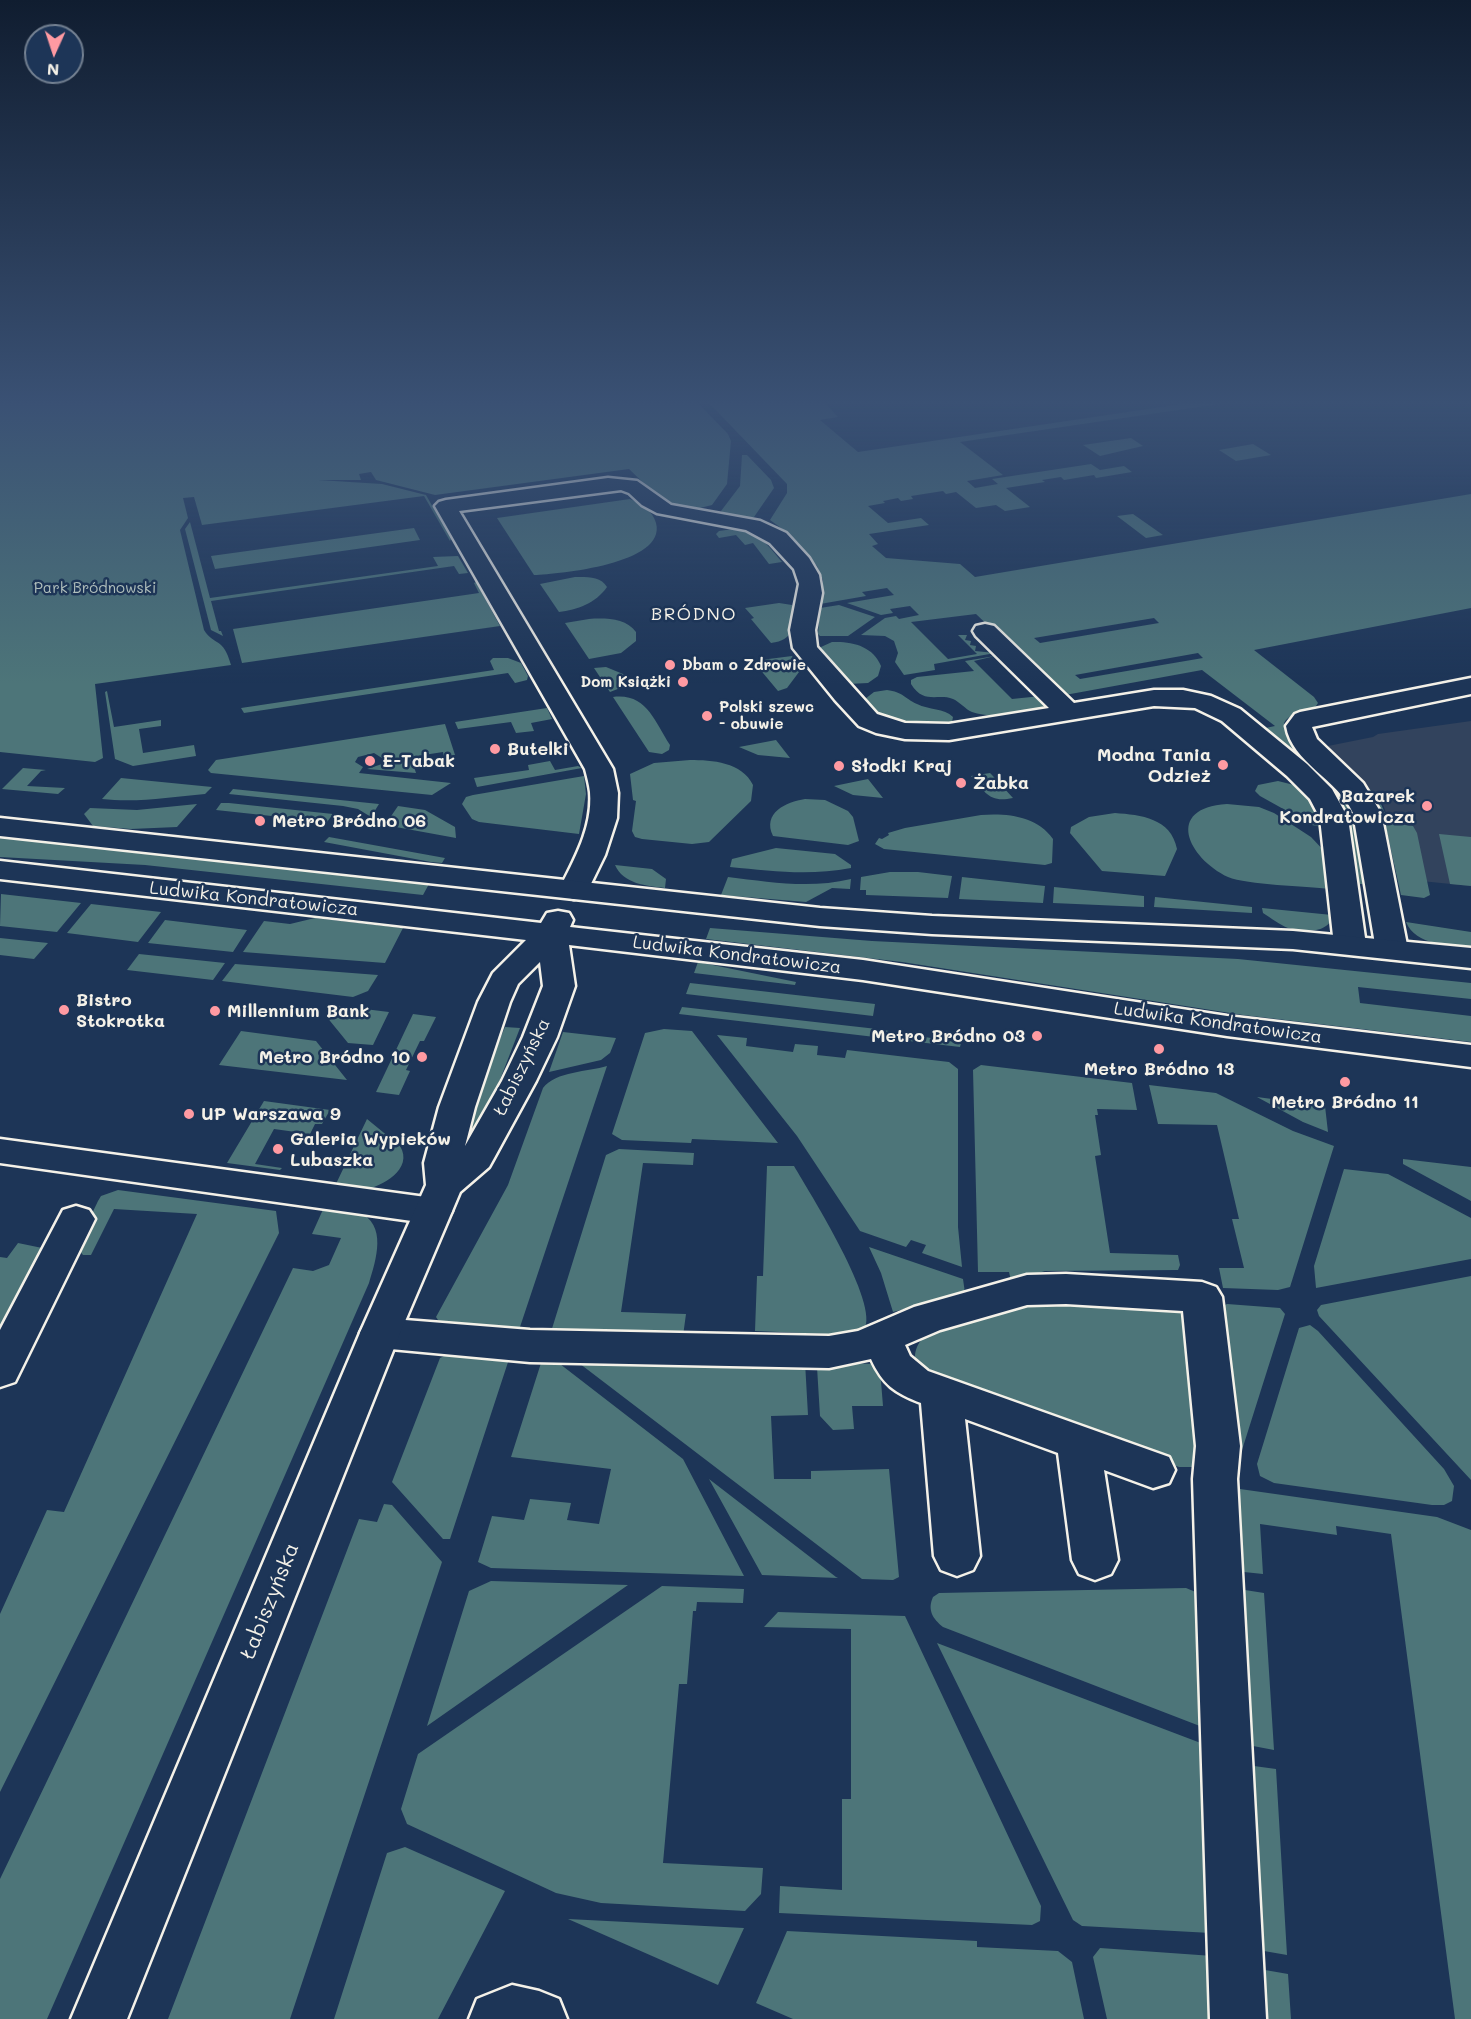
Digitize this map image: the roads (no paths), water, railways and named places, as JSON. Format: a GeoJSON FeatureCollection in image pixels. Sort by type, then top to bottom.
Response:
{"type":"FeatureCollection","features":[{"type":"Feature","properties":{"kind":"street","name":"Łabiszyńska"},"geometry":{"type":"LineString","coordinates":[[99,2019],[380,1333],[439,1198],[442,1163],[457,1107],[494,1002],[504,980],[552,932],[589,858],[603,814],[604,793],[598,770],[446,506],[522,496]]}},
{"type":"Feature","properties":{"kind":"street","name":"Łabiszyńska"},"geometry":{"type":"LineString","coordinates":[[646,496],[657,506],[681,513],[746,525],[769,532],[779,539],[801,564],[810,580],[802,635],[805,648],[862,716],[876,724],[916,732],[949,732],[1068,712]]}},
{"type":"Feature","properties":{"kind":"street"},"geometry":{"type":"LineString","coordinates":[[985,631],[1068,712],[1154,698],[1174,698],[1211,704],[1238,720],[1307,779],[1322,795],[1331,810],[1350,945]]}},
{"type":"Feature","properties":{"kind":"street"},"geometry":{"type":"LineString","coordinates":[[1392,950],[1367,813],[1359,797],[1347,782],[1304,742],[1299,726],[1309,718],[1471,686]]}},
{"type":"Feature","properties":{"kind":"street"},"geometry":{"type":"LineString","coordinates":[[0,827],[883,922],[1262,939],[1350,945],[1471,958]]}},
{"type":"Feature","properties":{"kind":"street","name":"Ludwika Kondratowicza"},"geometry":{"type":"LineString","coordinates":[[0,870],[552,932],[863,970],[1249,1029],[1471,1056]]}},
{"type":"Feature","properties":{"kind":"street","name":"Łabiszyńska"},"geometry":{"type":"LineString","coordinates":[[439,1198],[476,1158],[519,1081],[540,1037],[559,986],[552,932]]}},
{"type":"Feature","properties":{"kind":"street"},"geometry":{"type":"LineString","coordinates":[[0,1151],[439,1198]]}},
{"type":"Feature","properties":{"kind":"street"},"geometry":{"type":"LineString","coordinates":[[0,1371],[76,1219]]}},
{"type":"Feature","properties":{"kind":"street"},"geometry":{"type":"LineString","coordinates":[[380,1333],[530,1347],[812,1353],[853,1348],[882,1340],[928,1318],[1027,1290],[1052,1288],[1202,1297],[1218,1446],[1215,1479],[1238,2019]]}},
{"type":"Feature","properties":{"kind":"street"},"geometry":{"type":"LineString","coordinates":[[882,1340],[891,1360],[906,1379],[941,1394],[1153,1470]]}},
{"type":"Feature","properties":{"kind":"street"},"geometry":{"type":"LineString","coordinates":[[941,1394],[957,1556]]}},
{"type":"Feature","properties":{"kind":"street"},"geometry":{"type":"LineString","coordinates":[[1078,1444],[1095,1560]]}},
{"type":"Feature","properties":{"kind":"street"},"geometry":{"type":"LineString","coordinates":[[497,2019],[512,2013],[539,2019]]}},
{"type":"Feature","properties":{"kind":"place","name":"Dbam o Zdrowie"},"geometry":{"type":"Point","coordinates":[670,665]}},
{"type":"Feature","properties":{"kind":"place","name":"Dom Książki"},"geometry":{"type":"Point","coordinates":[683,682]}},
{"type":"Feature","properties":{"kind":"place","name":"Polski szewc - obuwie"},"geometry":{"type":"Point","coordinates":[707,716]}},
{"type":"Feature","properties":{"kind":"place","name":"Butelki"},"geometry":{"type":"Point","coordinates":[495,749]}},
{"type":"Feature","properties":{"kind":"place","name":"E-Tabak"},"geometry":{"type":"Point","coordinates":[370,761]}},
{"type":"Feature","properties":{"kind":"place","name":"Modna Tania Odzież"},"geometry":{"type":"Point","coordinates":[1223,765]}},
{"type":"Feature","properties":{"kind":"place","name":"Słodki Kraj"},"geometry":{"type":"Point","coordinates":[839,766]}},
{"type":"Feature","properties":{"kind":"place","name":"Żabka"},"geometry":{"type":"Point","coordinates":[961,783]}},
{"type":"Feature","properties":{"kind":"place","name":"Bazarek Kondratowicza"},"geometry":{"type":"Point","coordinates":[1427,806]}},
{"type":"Feature","properties":{"kind":"place","name":"Metro Bródno 06"},"geometry":{"type":"Point","coordinates":[260,821]}},
{"type":"Feature","properties":{"kind":"place","name":"Bistro Stokrotka"},"geometry":{"type":"Point","coordinates":[64,1010]}},
{"type":"Feature","properties":{"kind":"place","name":"Millennium Bank"},"geometry":{"type":"Point","coordinates":[215,1011]}},
{"type":"Feature","properties":{"kind":"place","name":"Metro Bródno 03"},"geometry":{"type":"Point","coordinates":[1037,1036]}},
{"type":"Feature","properties":{"kind":"place","name":"Metro Bródno 13"},"geometry":{"type":"Point","coordinates":[1159,1049]}},
{"type":"Feature","properties":{"kind":"place","name":"Metro Bródno 10"},"geometry":{"type":"Point","coordinates":[422,1057]}},
{"type":"Feature","properties":{"kind":"place","name":"Metro Bródno 11"},"geometry":{"type":"Point","coordinates":[1345,1082]}},
{"type":"Feature","properties":{"kind":"place","name":"UP Warszawa 9"},"geometry":{"type":"Point","coordinates":[189,1114]}},
{"type":"Feature","properties":{"kind":"place","name":"Galeria Wypieków Lubaszka"},"geometry":{"type":"Point","coordinates":[278,1149]}},
{"type":"Feature","properties":{"kind":"district","name":"BRÓDNO"},"geometry":{"type":"Point","coordinates":[694,614]}},
{"type":"Feature","properties":{"kind":"park label","name":"Park Bródnowski"},"geometry":{"type":"Point","coordinates":[95,588]}}]}
